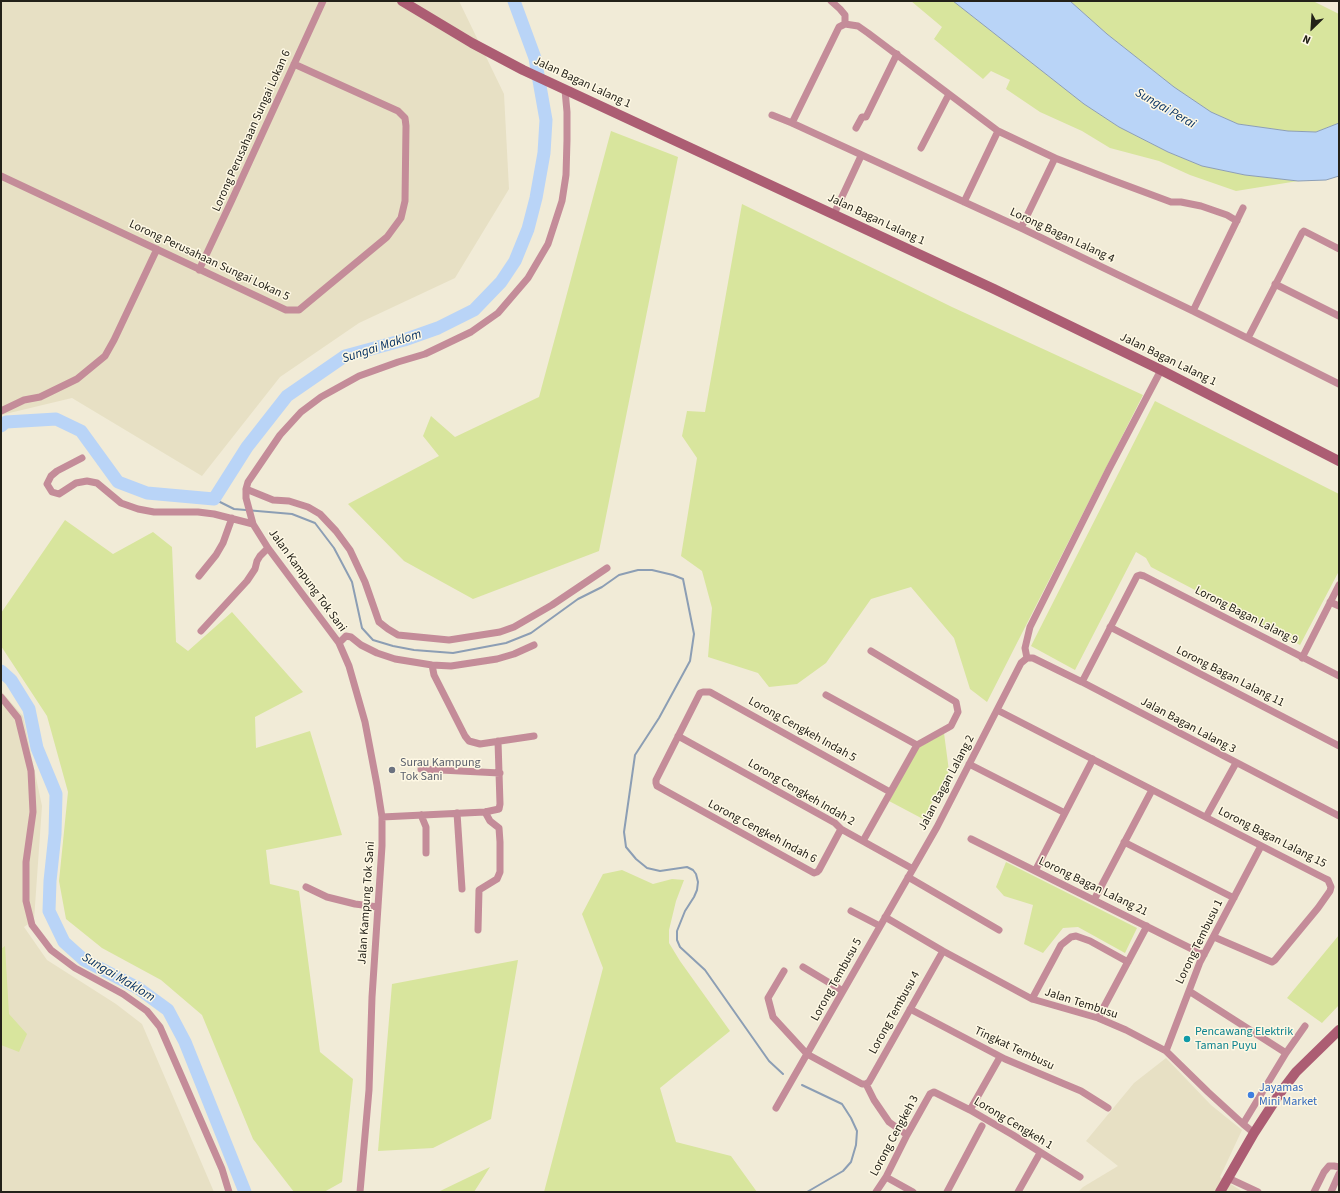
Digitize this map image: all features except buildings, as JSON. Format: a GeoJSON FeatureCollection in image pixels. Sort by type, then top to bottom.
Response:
{"type":"FeatureCollection","features":[{"type":"Feature","properties":{"kind":"main road","name":"Jalan Bagan Lalang 1"},"geometry":{"type":"LineString","coordinates":[[402,1],[491,54],[563,89],[994,289],[1161,370],[1339,461]]}},
{"type":"Feature","properties":{"kind":"main road"},"geometry":{"type":"LineString","coordinates":[[1220,1192],[1254,1133],[1296,1072],[1339,1030]]}},
{"type":"Feature","properties":{"kind":"street","name":"Lorong Perusahaan Sungai Lokan 6"},"geometry":{"type":"LineString","coordinates":[[199,270],[232,202],[323,1]]}},
{"type":"Feature","properties":{"kind":"street"},"geometry":{"type":"LineString","coordinates":[[831,1],[845,15],[845,24]]}},
{"type":"Feature","properties":{"kind":"street"},"geometry":{"type":"LineString","coordinates":[[792,123],[839,27],[845,24],[858,26],[998,130],[1055,158],[1171,202],[1181,202],[1200,206],[1227,215],[1237,221]]}},
{"type":"Feature","properties":{"kind":"street"},"geometry":{"type":"LineString","coordinates":[[856,128],[862,117],[866,117],[897,54]]}},
{"type":"Feature","properties":{"kind":"street","name":"Lorong Perusahaan Sungai Lokan 5"},"geometry":{"type":"LineString","coordinates":[[1,176],[286,310],[299,310],[387,237],[401,218],[405,201],[405,118],[398,111],[294,64]]}},
{"type":"Feature","properties":{"kind":"street","name":"Jalan Kampung Tok Sani"},"geometry":{"type":"LineString","coordinates":[[360,1192],[369,1090],[382,846],[382,817],[365,722],[349,666],[339,642],[268,548],[252,523],[246,498],[246,489],[248,482],[280,435],[300,412],[322,397],[359,376],[425,354],[471,332],[498,313],[528,278],[548,244],[562,201],[566,175],[567,140],[567,112],[563,89]]}},
{"type":"Feature","properties":{"kind":"street"},"geometry":{"type":"LineString","coordinates":[[921,148],[949,94]]}},
{"type":"Feature","properties":{"kind":"street","name":"Lorong Bagan Lalang 4"},"geometry":{"type":"LineString","coordinates":[[772,115],[1021,228],[1194,311],[1339,384]]}},
{"type":"Feature","properties":{"kind":"street"},"geometry":{"type":"LineString","coordinates":[[964,202],[998,130]]}},
{"type":"Feature","properties":{"kind":"street"},"geometry":{"type":"LineString","coordinates":[[834,214],[861,156]]}},
{"type":"Feature","properties":{"kind":"street"},"geometry":{"type":"LineString","coordinates":[[1021,228],[1055,158]]}},
{"type":"Feature","properties":{"kind":"street"},"geometry":{"type":"LineString","coordinates":[[1194,311],[1243,208]]}},
{"type":"Feature","properties":{"kind":"street"},"geometry":{"type":"LineString","coordinates":[[1248,338],[1304,231],[1339,249]]}},
{"type":"Feature","properties":{"kind":"street"},"geometry":{"type":"LineString","coordinates":[[1,411],[24,400],[40,397],[77,379],[105,356],[157,249]]}},
{"type":"Feature","properties":{"kind":"street"},"geometry":{"type":"LineString","coordinates":[[1275,284],[1339,316]]}},
{"type":"Feature","properties":{"kind":"street"},"geometry":{"type":"LineString","coordinates":[[1027,658],[1025,648],[1030,626],[1161,370]]}},
{"type":"Feature","properties":{"kind":"street"},"geometry":{"type":"LineString","coordinates":[[82,458],[57,471],[51,476],[47,484],[52,492],[59,494],[76,483],[87,480],[97,483],[121,503],[138,509],[154,512],[198,512],[214,514],[252,523]]}},
{"type":"Feature","properties":{"kind":"street"},"geometry":{"type":"LineString","coordinates":[[246,489],[273,500],[289,501],[308,507],[320,514],[336,531],[350,550],[365,582],[379,622],[398,635],[449,640],[500,632],[514,627],[552,606],[607,568]]}},
{"type":"Feature","properties":{"kind":"street"},"geometry":{"type":"LineString","coordinates":[[199,576],[216,555],[223,543],[232,518]]}},
{"type":"Feature","properties":{"kind":"street"},"geometry":{"type":"LineString","coordinates":[[201,631],[247,581],[260,556],[268,548]]}},
{"type":"Feature","properties":{"kind":"street","name":"Lorong Bagan Lalang 9"},"geometry":{"type":"LineString","coordinates":[[1110,627],[1136,576],[1140,575],[1339,676]]}},
{"type":"Feature","properties":{"kind":"street"},"geometry":{"type":"LineString","coordinates":[[1302,658],[1339,585]]}},
{"type":"Feature","properties":{"kind":"street"},"geometry":{"type":"LineString","coordinates":[[1330,602],[1339,606]]}},
{"type":"Feature","properties":{"kind":"street"},"geometry":{"type":"LineString","coordinates":[[1082,682],[1110,627]]}},
{"type":"Feature","properties":{"kind":"street","name":"Lorong Bagan Lalang 11"},"geometry":{"type":"LineString","coordinates":[[1110,627],[1339,746]]}},
{"type":"Feature","properties":{"kind":"street"},"geometry":{"type":"LineString","coordinates":[[339,642],[346,636],[351,637],[361,645],[377,653],[395,659],[432,665],[451,666],[497,659],[514,654],[534,644]]}},
{"type":"Feature","properties":{"kind":"street"},"geometry":{"type":"LineString","coordinates":[[863,841],[917,745],[951,726],[958,712],[956,702],[870,651]]}},
{"type":"Feature","properties":{"kind":"street","name":"Jalan Bagan Lalang 3"},"geometry":{"type":"LineString","coordinates":[[1027,658],[1033,658],[1082,682],[1339,816]]}},
{"type":"Feature","properties":{"kind":"street","name":"Jalan Bagan Lalang 2"},"geometry":{"type":"LineString","coordinates":[[885,917],[937,827],[1021,663],[1027,658]]}},
{"type":"Feature","properties":{"kind":"street"},"geometry":{"type":"LineString","coordinates":[[432,665],[434,675],[465,736],[470,741],[480,744],[534,736]]}},
{"type":"Feature","properties":{"kind":"street","name":"Lorong Cengkeh Indah 5"},"geometry":{"type":"LineString","coordinates":[[678,736],[698,696],[703,692],[710,692],[890,792]]}},
{"type":"Feature","properties":{"kind":"street"},"geometry":{"type":"LineString","coordinates":[[826,695],[917,745]]}},
{"type":"Feature","properties":{"kind":"street"},"geometry":{"type":"LineString","coordinates":[[1,697],[18,718],[31,770],[34,812],[26,862],[26,900],[32,925],[51,950],[75,968],[123,994],[147,1011],[160,1027],[222,1169],[229,1192]]}},
{"type":"Feature","properties":{"kind":"street","name":"Lorong Bagan Lalang 15"},"geometry":{"type":"LineString","coordinates":[[997,710],[1328,880],[1331,887],[1330,891],[1272,962],[1214,937]]}},
{"type":"Feature","properties":{"kind":"street","name":"Lorong Cengkeh Indah 6"},"geometry":{"type":"LineString","coordinates":[[678,736],[656,783],[657,786],[663,790],[814,873],[819,870],[841,829]]}},
{"type":"Feature","properties":{"kind":"street","name":"Lorong Cengkeh Indah 2"},"geometry":{"type":"LineString","coordinates":[[678,736],[835,823],[841,829],[913,869]]}},
{"type":"Feature","properties":{"kind":"street"},"geometry":{"type":"LineString","coordinates":[[382,817],[485,812],[499,809],[500,773],[498,741]]}},
{"type":"Feature","properties":{"kind":"street"},"geometry":{"type":"LineString","coordinates":[[1035,870],[1093,759]]}},
{"type":"Feature","properties":{"kind":"street","name":"Lorong Bagan Lalang 15"},"geometry":{"type":"LineString","coordinates":[[1206,817],[1236,763]]}},
{"type":"Feature","properties":{"kind":"street"},"geometry":{"type":"LineString","coordinates":[[970,764],[1065,813]]}},
{"type":"Feature","properties":{"kind":"street"},"geometry":{"type":"LineString","coordinates":[[421,769],[500,773]]}},
{"type":"Feature","properties":{"kind":"street"},"geometry":{"type":"LineString","coordinates":[[1094,900],[1152,790]]}},
{"type":"Feature","properties":{"kind":"street"},"geometry":{"type":"LineString","coordinates":[[478,930],[479,890],[497,879],[500,872],[499,828],[490,821],[485,812]]}},
{"type":"Feature","properties":{"kind":"street"},"geometry":{"type":"LineString","coordinates":[[457,813],[462,889]]}},
{"type":"Feature","properties":{"kind":"street"},"geometry":{"type":"LineString","coordinates":[[420,815],[426,827],[426,853]]}},
{"type":"Feature","properties":{"kind":"street","name":"Lorong Bagan Lalang 21"},"geometry":{"type":"LineString","coordinates":[[971,839],[1204,954]]}},
{"type":"Feature","properties":{"kind":"street"},"geometry":{"type":"LineString","coordinates":[[1124,842],[1234,898]]}},
{"type":"Feature","properties":{"kind":"street","name":"Lorong Tembusu 1"},"geometry":{"type":"LineString","coordinates":[[1166,1052],[1188,991],[1204,954],[1261,846]]}},
{"type":"Feature","properties":{"kind":"street"},"geometry":{"type":"LineString","coordinates":[[908,877],[999,930]]}},
{"type":"Feature","properties":{"kind":"street"},"geometry":{"type":"LineString","coordinates":[[306,887],[334,898],[355,904],[378,907]]}},
{"type":"Feature","properties":{"kind":"street"},"geometry":{"type":"LineString","coordinates":[[851,911],[880,926]]}},
{"type":"Feature","properties":{"kind":"street","name":"Lorong Tembusu 5"},"geometry":{"type":"LineString","coordinates":[[776,1108],[885,917]]}},
{"type":"Feature","properties":{"kind":"street","name":"Jalan Tembusu"},"geometry":{"type":"LineString","coordinates":[[885,917],[943,951],[1032,999],[1098,1018],[1126,1030],[1166,1052],[1242,1124],[1254,1133]]}},
{"type":"Feature","properties":{"kind":"street"},"geometry":{"type":"LineString","coordinates":[[1098,1018],[1146,926]]}},
{"type":"Feature","properties":{"kind":"street"},"geometry":{"type":"LineString","coordinates":[[1032,999],[1061,945],[1071,937],[1076,936],[1090,941],[1128,962]]}},
{"type":"Feature","properties":{"kind":"street","name":"Lorong Tembusu 4"},"geometry":{"type":"LineString","coordinates":[[866,1084],[869,1082],[943,951]]}},
{"type":"Feature","properties":{"kind":"street"},"geometry":{"type":"LineString","coordinates":[[804,968],[843,991]]}},
{"type":"Feature","properties":{"kind":"street"},"geometry":{"type":"LineString","coordinates":[[784,971],[768,998],[773,1017],[807,1054],[862,1084],[866,1084],[874,1100],[889,1122],[907,1135]]}},
{"type":"Feature","properties":{"kind":"street"},"geometry":{"type":"LineString","coordinates":[[1188,991],[1286,1053]]}},
{"type":"Feature","properties":{"kind":"street","name":"Tingkat Tembusu"},"geometry":{"type":"LineString","coordinates":[[910,1009],[1000,1057],[1081,1091],[1108,1108]]}},
{"type":"Feature","properties":{"kind":"street"},"geometry":{"type":"LineString","coordinates":[[1242,1124],[1286,1053],[1305,1026]]}},
{"type":"Feature","properties":{"kind":"street"},"geometry":{"type":"LineString","coordinates":[[970,1110],[1000,1057]]}},
{"type":"Feature","properties":{"kind":"street","name":"Lorong Cengkeh 1"},"geometry":{"type":"LineString","coordinates":[[934,1092],[970,1110],[1013,1135],[1080,1177]]}},
{"type":"Feature","properties":{"kind":"street","name":"Lorong Cengkeh 3"},"geometry":{"type":"LineString","coordinates":[[876,1192],[886,1177],[930,1094],[934,1092]]}},
{"type":"Feature","properties":{"kind":"street"},"geometry":{"type":"LineString","coordinates":[[947,1192],[982,1126]]}},
{"type":"Feature","properties":{"kind":"street"},"geometry":{"type":"LineString","coordinates":[[1018,1192],[1040,1153]]}},
{"type":"Feature","properties":{"kind":"street"},"geometry":{"type":"LineString","coordinates":[[1314,1192],[1324,1172],[1329,1166],[1339,1167]]}},
{"type":"Feature","properties":{"kind":"street"},"geometry":{"type":"LineString","coordinates":[[1330,1192],[1339,1174]]}},
{"type":"Feature","properties":{"kind":"street"},"geometry":{"type":"LineString","coordinates":[[886,1177],[913,1192]]}},
{"type":"Feature","properties":{"kind":"street"},"geometry":{"type":"LineString","coordinates":[[1228,1178],[1258,1192]]}},
{"type":"Feature","properties":{"kind":"shaded area"},"geometry":{"type":"Polygon","coordinates":[[[1,1],[459,1],[504,94],[509,189],[455,278],[359,323],[280,377],[202,476],[72,398],[1,415],[1,1]]]}},
{"type":"Feature","properties":{"kind":"shaded area"},"geometry":{"type":"Polygon","coordinates":[[[1,691],[23,716],[42,806],[34,920],[24,927],[47,960],[116,1004],[142,1024],[214,1192],[1,1192],[1,691]]]}},
{"type":"Feature","properties":{"kind":"shaded area"},"geometry":{"type":"Polygon","coordinates":[[[1166,1058],[1211,1105],[1242,1130],[1220,1177],[1243,1192],[1078,1192],[1083,1187],[1118,1166],[1086,1141],[1134,1083],[1166,1058]]]}},
{"type":"Feature","properties":{"kind":"green space"},"geometry":{"type":"Polygon","coordinates":[[[911,1],[953,1],[1084,104],[1119,127],[1168,152],[1202,166],[1245,175],[1298,181],[1236,191],[1190,175],[1159,161],[1110,148],[1082,131],[1040,112],[1006,89],[1010,80],[991,71],[983,79],[934,39],[942,27],[911,1]]]}},
{"type":"Feature","properties":{"kind":"green space"},"geometry":{"type":"Polygon","coordinates":[[[1070,1],[1313,1],[1339,14],[1339,123],[1316,132],[1288,131],[1238,124],[1211,112],[1174,87],[1107,34],[1070,1]]]}},
{"type":"Feature","properties":{"kind":"green space"},"geometry":{"type":"Polygon","coordinates":[[[611,131],[678,157],[599,551],[473,599],[404,561],[348,504],[439,456],[423,436],[431,416],[455,437],[539,397],[611,131]]]}},
{"type":"Feature","properties":{"kind":"green space"},"geometry":{"type":"Polygon","coordinates":[[[742,204],[952,307],[1143,395],[987,702],[970,689],[954,638],[911,587],[871,599],[826,663],[797,684],[769,687],[758,673],[708,657],[712,608],[702,571],[681,556],[697,458],[682,436],[687,411],[705,412],[742,204]]]}},
{"type":"Feature","properties":{"kind":"green space"},"geometry":{"type":"Polygon","coordinates":[[[1155,401],[1339,494],[1339,571],[1300,645],[1151,567],[1146,558],[1136,552],[1075,670],[1031,646],[1155,401]]]}},
{"type":"Feature","properties":{"kind":"green space"},"geometry":{"type":"Polygon","coordinates":[[[65,520],[113,554],[153,532],[172,547],[176,642],[188,651],[232,612],[303,692],[255,717],[256,748],[310,731],[342,835],[266,850],[270,884],[299,891],[320,1052],[353,1079],[342,1182],[324,1192],[294,1192],[253,1139],[202,1015],[161,980],[102,948],[66,919],[59,881],[68,792],[47,716],[1,646],[1,613],[65,520]]]}},
{"type":"Feature","properties":{"kind":"green space"},"geometry":{"type":"Polygon","coordinates":[[[944,733],[949,771],[923,819],[889,801],[918,748],[944,733]]]}},
{"type":"Feature","properties":{"kind":"green space"},"geometry":{"type":"Polygon","coordinates":[[[1006,862],[1137,928],[1125,953],[1078,927],[1063,928],[1043,953],[1024,944],[1033,905],[1004,896],[996,887],[1006,862]]]}},
{"type":"Feature","properties":{"kind":"green space"},"geometry":{"type":"Polygon","coordinates":[[[622,870],[653,884],[672,879],[684,880],[676,901],[669,930],[669,943],[680,961],[730,1031],[660,1088],[676,1142],[731,1156],[757,1192],[544,1192],[603,968],[582,914],[603,874],[622,870]]]}},
{"type":"Feature","properties":{"kind":"green space"},"geometry":{"type":"Polygon","coordinates":[[[1339,935],[1339,1005],[1322,1023],[1287,998],[1339,935]]]}},
{"type":"Feature","properties":{"kind":"green space"},"geometry":{"type":"Polygon","coordinates":[[[5,946],[9,1014],[27,1034],[19,1052],[1,1045],[1,949],[5,946]]]}},
{"type":"Feature","properties":{"kind":"green space"},"geometry":{"type":"Polygon","coordinates":[[[518,960],[491,1119],[433,1148],[378,1151],[392,984],[518,960]]]}},
{"type":"Feature","properties":{"kind":"green space"},"geometry":{"type":"Polygon","coordinates":[[[490,1167],[474,1192],[438,1192],[490,1167]]]}},
{"type":"Feature","properties":{"kind":"water","name":"Sungai Perai"},"geometry":{"type":"Polygon","coordinates":[[[953,1],[1070,1],[1107,34],[1174,87],[1211,112],[1238,124],[1288,131],[1316,132],[1339,123],[1339,176],[1326,180],[1298,181],[1245,175],[1202,166],[1168,152],[1119,127],[1084,104],[953,1]]]}},
{"type":"Feature","properties":{"kind":"waterway","name":"Sungai Maklom"},"geometry":{"type":"LineString","coordinates":[[1,426],[6,422],[56,419],[81,431],[118,482],[147,493],[214,499],[247,447],[287,396],[345,356],[404,340],[438,328],[474,310],[501,282],[515,261],[528,229],[536,198],[544,153],[546,120],[535,58],[514,1]]}},
{"type":"Feature","properties":{"kind":"waterway"},"geometry":{"type":"LineString","coordinates":[[214,499],[234,509],[292,514],[315,523],[334,548],[352,582],[362,628],[373,640],[414,650],[453,653],[506,643],[531,633],[578,599],[602,587],[619,575],[638,570],[652,570],[683,579],[694,634],[690,661],[659,718],[635,755],[624,832],[626,847],[636,859],[647,868],[660,871],[687,867],[693,870],[696,874],[698,882],[697,890],[685,911],[677,931],[677,940],[680,947],[705,970],[769,1061],[783,1074]]}},
{"type":"Feature","properties":{"kind":"waterway","name":"Sungai Maklom"},"geometry":{"type":"LineString","coordinates":[[1,671],[11,680],[29,709],[37,748],[56,794],[55,834],[50,881],[49,911],[64,942],[84,960],[138,988],[168,1010],[185,1042],[245,1192]]}},
{"type":"Feature","properties":{"kind":"waterway"},"geometry":{"type":"LineString","coordinates":[[802,1085],[842,1104],[857,1131],[856,1145],[851,1162],[843,1171],[807,1192]]}},
{"type":"Feature","properties":{"kind":"place","name":"Surau Kampung Tok Sani"},"geometry":{"type":"Point","coordinates":[392,770]}},
{"type":"Feature","properties":{"kind":"place","name":"Pencawang Elektrik Taman Puyu"},"geometry":{"type":"Point","coordinates":[1187,1039]}},
{"type":"Feature","properties":{"kind":"place","name":"Jayamas Mini Market"},"geometry":{"type":"Point","coordinates":[1251,1095]}}]}
